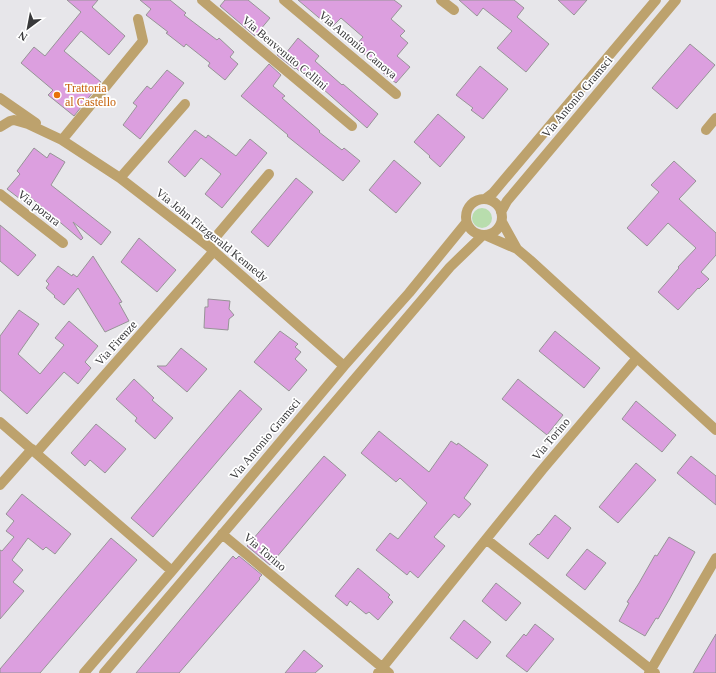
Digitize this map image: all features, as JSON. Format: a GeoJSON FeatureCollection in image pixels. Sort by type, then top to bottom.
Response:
{"type":"FeatureCollection","features":[{"type":"Feature","properties":{"kind":"street","name":"Via Benvenuto Cellini"},"geometry":{"type":"LineString","coordinates":[[202,0],[352,126]]}},
{"type":"Feature","properties":{"kind":"street","name":"Via Antonio Canova"},"geometry":{"type":"LineString","coordinates":[[284,0],[396,94]]}},
{"type":"Feature","properties":{"kind":"street"},"geometry":{"type":"LineString","coordinates":[[441,0],[454,10]]}},
{"type":"Feature","properties":{"kind":"street"},"geometry":{"type":"LineString","coordinates":[[643,15],[646,0]]}},
{"type":"Feature","properties":{"kind":"street","name":"Via Antonio Gramsci"},"geometry":{"type":"LineString","coordinates":[[485,199],[493,193],[656,0]]}},
{"type":"Feature","properties":{"kind":"street","name":"Via Antonio Gramsci"},"geometry":{"type":"LineString","coordinates":[[501,217],[507,201],[676,0]]}},
{"type":"Feature","properties":{"kind":"street"},"geometry":{"type":"LineString","coordinates":[[58,139],[143,41],[138,19]]}},
{"type":"Feature","properties":{"kind":"street","name":"Via John Fitzgerald Kennedy"},"geometry":{"type":"LineString","coordinates":[[0,98],[58,139],[120,178],[211,248],[344,366]]}},
{"type":"Feature","properties":{"kind":"street"},"geometry":{"type":"LineString","coordinates":[[120,178],[185,104]]}},
{"type":"Feature","properties":{"kind":"street"},"geometry":{"type":"LineString","coordinates":[[706,130],[716,118]]}},
{"type":"Feature","properties":{"kind":"street","name":"Via John Fitzgerald Kennedy"},"geometry":{"type":"LineString","coordinates":[[0,127],[10,121],[18,121],[58,139]]}},
{"type":"Feature","properties":{"kind":"street","name":"Via Firenze"},"geometry":{"type":"LineString","coordinates":[[0,485],[34,451],[211,248],[269,174]]}},
{"type":"Feature","properties":{"kind":"street","name":"Via porara"},"geometry":{"type":"LineString","coordinates":[[0,194],[63,244]]}},
{"type":"Feature","properties":{"kind":"street"},"geometry":{"type":"LineString","coordinates":[[517,249],[495,203],[485,199],[479,199],[469,206],[466,211],[466,222],[472,232],[517,249],[716,430]]}},
{"type":"Feature","properties":{"kind":"street"},"geometry":{"type":"LineString","coordinates":[[104,673],[434,286],[484,236],[497,230],[501,217]]}},
{"type":"Feature","properties":{"kind":"street","name":"Via Antonio Gramsci"},"geometry":{"type":"LineString","coordinates":[[84,673],[172,571],[344,366],[409,293],[466,222]]}},
{"type":"Feature","properties":{"kind":"street","name":"Via Torino"},"geometry":{"type":"LineString","coordinates":[[222,534],[383,671],[542,470],[638,358]]}},
{"type":"Feature","properties":{"kind":"street"},"geometry":{"type":"LineString","coordinates":[[0,422],[172,571]]}},
{"type":"Feature","properties":{"kind":"street"},"geometry":{"type":"LineString","coordinates":[[486,539],[652,672],[716,558]]}},
{"type":"Feature","properties":{"kind":"green space"},"geometry":{"type":"Polygon","coordinates":[[[482,208],[489,211],[492,218],[489,225],[482,228],[475,225],[472,218],[475,211],[482,208]]]}},
{"type":"Feature","properties":{"kind":"building"},"geometry":{"type":"Polygon","coordinates":[[[67,0],[98,0],[92,7],[125,36],[109,55],[81,31],[64,51],[101,82],[74,116],[48,95],[53,90],[21,63],[34,47],[45,56],[81,12],[67,0]]]}},
{"type":"Feature","properties":{"kind":"building"},"geometry":{"type":"Polygon","coordinates":[[[140,0],[170,0],[186,13],[184,15],[217,40],[219,38],[234,52],[230,57],[238,64],[225,80],[208,66],[210,63],[186,44],[184,47],[146,15],[151,9],[140,0]]]}},
{"type":"Feature","properties":{"kind":"building"},"geometry":{"type":"Polygon","coordinates":[[[225,0],[248,0],[270,18],[255,36],[220,6],[225,0]]]}},
{"type":"Feature","properties":{"kind":"building"},"geometry":{"type":"Polygon","coordinates":[[[298,0],[394,0],[402,6],[391,19],[405,31],[400,36],[408,43],[397,56],[410,67],[396,83],[383,73],[384,71],[355,46],[363,37],[341,18],[331,28],[298,0]]]}},
{"type":"Feature","properties":{"kind":"building"},"geometry":{"type":"Polygon","coordinates":[[[459,0],[514,0],[524,8],[517,17],[549,44],[526,72],[497,48],[512,31],[483,8],[477,16],[459,0]]]}},
{"type":"Feature","properties":{"kind":"building"},"geometry":{"type":"Polygon","coordinates":[[[558,0],[587,0],[574,15],[558,0]]]}},
{"type":"Feature","properties":{"kind":"building"},"geometry":{"type":"Polygon","coordinates":[[[298,38],[319,56],[315,61],[378,114],[367,128],[305,73],[303,75],[296,68],[295,69],[277,55],[282,49],[286,53],[298,38]]]}},
{"type":"Feature","properties":{"kind":"building"},"geometry":{"type":"Polygon","coordinates":[[[690,44],[715,65],[677,109],[652,88],[690,44]]]}},
{"type":"Feature","properties":{"kind":"building"},"geometry":{"type":"Polygon","coordinates":[[[269,64],[281,75],[273,86],[285,96],[282,98],[320,131],[319,132],[342,150],[344,148],[360,161],[343,181],[287,136],[288,135],[241,96],[269,64]]]}},
{"type":"Feature","properties":{"kind":"building"},"geometry":{"type":"Polygon","coordinates":[[[480,66],[508,89],[483,119],[471,110],[473,108],[456,95],[480,66]]]}},
{"type":"Feature","properties":{"kind":"building"},"geometry":{"type":"Polygon","coordinates":[[[167,70],[184,83],[140,139],[123,125],[137,106],[133,103],[147,86],[151,89],[167,70]]]}},
{"type":"Feature","properties":{"kind":"building"},"geometry":{"type":"Polygon","coordinates":[[[438,114],[465,137],[440,167],[414,142],[438,114]]]}},
{"type":"Feature","properties":{"kind":"building"},"geometry":{"type":"Polygon","coordinates":[[[195,130],[206,138],[208,135],[236,156],[250,139],[267,153],[222,208],[205,194],[221,174],[201,158],[185,177],[168,162],[195,130]]]}},
{"type":"Feature","properties":{"kind":"building"},"geometry":{"type":"Polygon","coordinates":[[[34,148],[47,158],[50,153],[65,162],[51,185],[111,232],[101,245],[73,222],[83,238],[81,240],[29,196],[24,202],[7,189],[20,174],[17,171],[34,148]]]}},
{"type":"Feature","properties":{"kind":"building"},"geometry":{"type":"Polygon","coordinates":[[[394,160],[421,183],[396,213],[369,190],[394,160]]]}},
{"type":"Feature","properties":{"kind":"building"},"geometry":{"type":"Polygon","coordinates":[[[674,161],[696,181],[679,199],[716,233],[716,255],[701,272],[709,279],[699,289],[698,288],[678,310],[658,292],[679,268],[678,267],[696,248],[668,223],[647,246],[627,228],[659,192],[651,185],[674,161]]]}},
{"type":"Feature","properties":{"kind":"building"},"geometry":{"type":"Polygon","coordinates":[[[296,178],[313,192],[268,247],[251,232],[296,178]]]}},
{"type":"Feature","properties":{"kind":"building"},"geometry":{"type":"Polygon","coordinates":[[[0,225],[36,255],[18,276],[0,261],[0,225]]]}},
{"type":"Feature","properties":{"kind":"building"},"geometry":{"type":"Polygon","coordinates":[[[139,238],[176,270],[157,292],[121,262],[139,238]]]}},
{"type":"Feature","properties":{"kind":"building"},"geometry":{"type":"Polygon","coordinates":[[[93,256],[122,302],[119,303],[129,321],[105,332],[78,288],[64,305],[46,288],[49,284],[46,281],[58,266],[72,276],[73,274],[77,277],[93,256]]]}},
{"type":"Feature","properties":{"kind":"building"},"geometry":{"type":"Polygon","coordinates":[[[208,299],[230,301],[229,309],[234,315],[229,319],[228,330],[204,328],[205,307],[208,307],[208,299]]]}},
{"type":"Feature","properties":{"kind":"building"},"geometry":{"type":"Polygon","coordinates":[[[19,310],[39,324],[18,354],[40,374],[64,345],[55,338],[69,321],[98,346],[85,362],[91,368],[78,384],[64,372],[27,414],[0,390],[0,336],[19,310]]]}},
{"type":"Feature","properties":{"kind":"building"},"geometry":{"type":"Polygon","coordinates":[[[280,331],[298,344],[295,347],[301,352],[295,359],[307,370],[289,391],[254,362],[280,331]]]}},
{"type":"Feature","properties":{"kind":"building"},"geometry":{"type":"Polygon","coordinates":[[[555,331],[600,368],[584,388],[539,351],[555,331]]]}},
{"type":"Feature","properties":{"kind":"building"},"geometry":{"type":"Polygon","coordinates":[[[181,348],[207,369],[187,392],[157,366],[166,366],[181,348]]]}},
{"type":"Feature","properties":{"kind":"building"},"geometry":{"type":"Polygon","coordinates":[[[134,379],[154,398],[152,400],[173,418],[155,439],[135,421],[137,418],[116,399],[134,379]]]}},
{"type":"Feature","properties":{"kind":"building"},"geometry":{"type":"Polygon","coordinates":[[[518,379],[563,415],[547,435],[502,399],[518,379]]]}},
{"type":"Feature","properties":{"kind":"building"},"geometry":{"type":"Polygon","coordinates":[[[240,390],[262,409],[153,537],[131,518],[240,390]]]}},
{"type":"Feature","properties":{"kind":"building"},"geometry":{"type":"Polygon","coordinates":[[[636,401],[676,435],[662,452],[622,419],[636,401]]]}},
{"type":"Feature","properties":{"kind":"building"},"geometry":{"type":"Polygon","coordinates":[[[96,424],[126,449],[105,473],[90,460],[85,466],[71,453],[96,424]]]}},
{"type":"Feature","properties":{"kind":"building"},"geometry":{"type":"Polygon","coordinates":[[[379,431],[429,472],[451,441],[457,445],[458,443],[488,465],[464,498],[471,504],[459,518],[454,514],[434,537],[445,546],[418,578],[410,571],[407,575],[376,550],[390,533],[398,539],[427,503],[400,478],[396,482],[361,453],[379,431]]]}},
{"type":"Feature","properties":{"kind":"building"},"geometry":{"type":"Polygon","coordinates":[[[324,456],[346,475],[270,565],[247,546],[324,456]]]}},
{"type":"Feature","properties":{"kind":"building"},"geometry":{"type":"Polygon","coordinates":[[[691,456],[716,476],[716,505],[677,473],[691,456]]]}},
{"type":"Feature","properties":{"kind":"building"},"geometry":{"type":"Polygon","coordinates":[[[636,463],[656,480],[618,523],[599,507],[636,463]]]}},
{"type":"Feature","properties":{"kind":"building"},"geometry":{"type":"Polygon","coordinates":[[[22,494],[71,534],[55,554],[46,547],[43,550],[28,538],[12,560],[23,570],[13,582],[24,591],[0,619],[0,550],[2,551],[14,537],[6,531],[14,521],[6,514],[22,494]]]}},
{"type":"Feature","properties":{"kind":"building"},"geometry":{"type":"Polygon","coordinates":[[[555,515],[571,528],[548,559],[529,544],[538,534],[539,535],[555,515]]]}},
{"type":"Feature","properties":{"kind":"building"},"geometry":{"type":"Polygon","coordinates":[[[669,537],[695,552],[658,619],[656,618],[645,636],[619,621],[629,603],[627,602],[655,555],[657,556],[669,537]]]}},
{"type":"Feature","properties":{"kind":"building"},"geometry":{"type":"Polygon","coordinates":[[[111,538],[137,560],[40,673],[0,673],[0,669],[111,538]]]}},
{"type":"Feature","properties":{"kind":"building"},"geometry":{"type":"Polygon","coordinates":[[[587,549],[606,563],[585,590],[566,575],[587,549]]]}},
{"type":"Feature","properties":{"kind":"building"},"geometry":{"type":"Polygon","coordinates":[[[233,556],[236,559],[239,556],[262,575],[259,578],[260,579],[179,673],[136,673],[233,556]]]}},
{"type":"Feature","properties":{"kind":"building"},"geometry":{"type":"Polygon","coordinates":[[[358,568],[390,595],[388,597],[393,602],[378,620],[369,612],[366,614],[350,601],[347,606],[335,596],[358,568]]]}},
{"type":"Feature","properties":{"kind":"building"},"geometry":{"type":"Polygon","coordinates":[[[496,583],[521,603],[506,621],[482,601],[496,583]]]}},
{"type":"Feature","properties":{"kind":"building"},"geometry":{"type":"Polygon","coordinates":[[[464,620],[491,642],[477,659],[450,638],[464,620]]]}},
{"type":"Feature","properties":{"kind":"building"},"geometry":{"type":"Polygon","coordinates":[[[535,624],[554,639],[527,672],[506,656],[524,634],[526,636],[535,624]]]}},
{"type":"Feature","properties":{"kind":"building"},"geometry":{"type":"Polygon","coordinates":[[[716,634],[716,673],[693,673],[716,634]]]}},
{"type":"Feature","properties":{"kind":"building"},"geometry":{"type":"Polygon","coordinates":[[[304,650],[323,666],[315,673],[285,673],[304,650]]]}},
{"type":"Feature","properties":{"kind":"place","name":"Trattoria al Castello"},"geometry":{"type":"Point","coordinates":[57,95]}}]}
